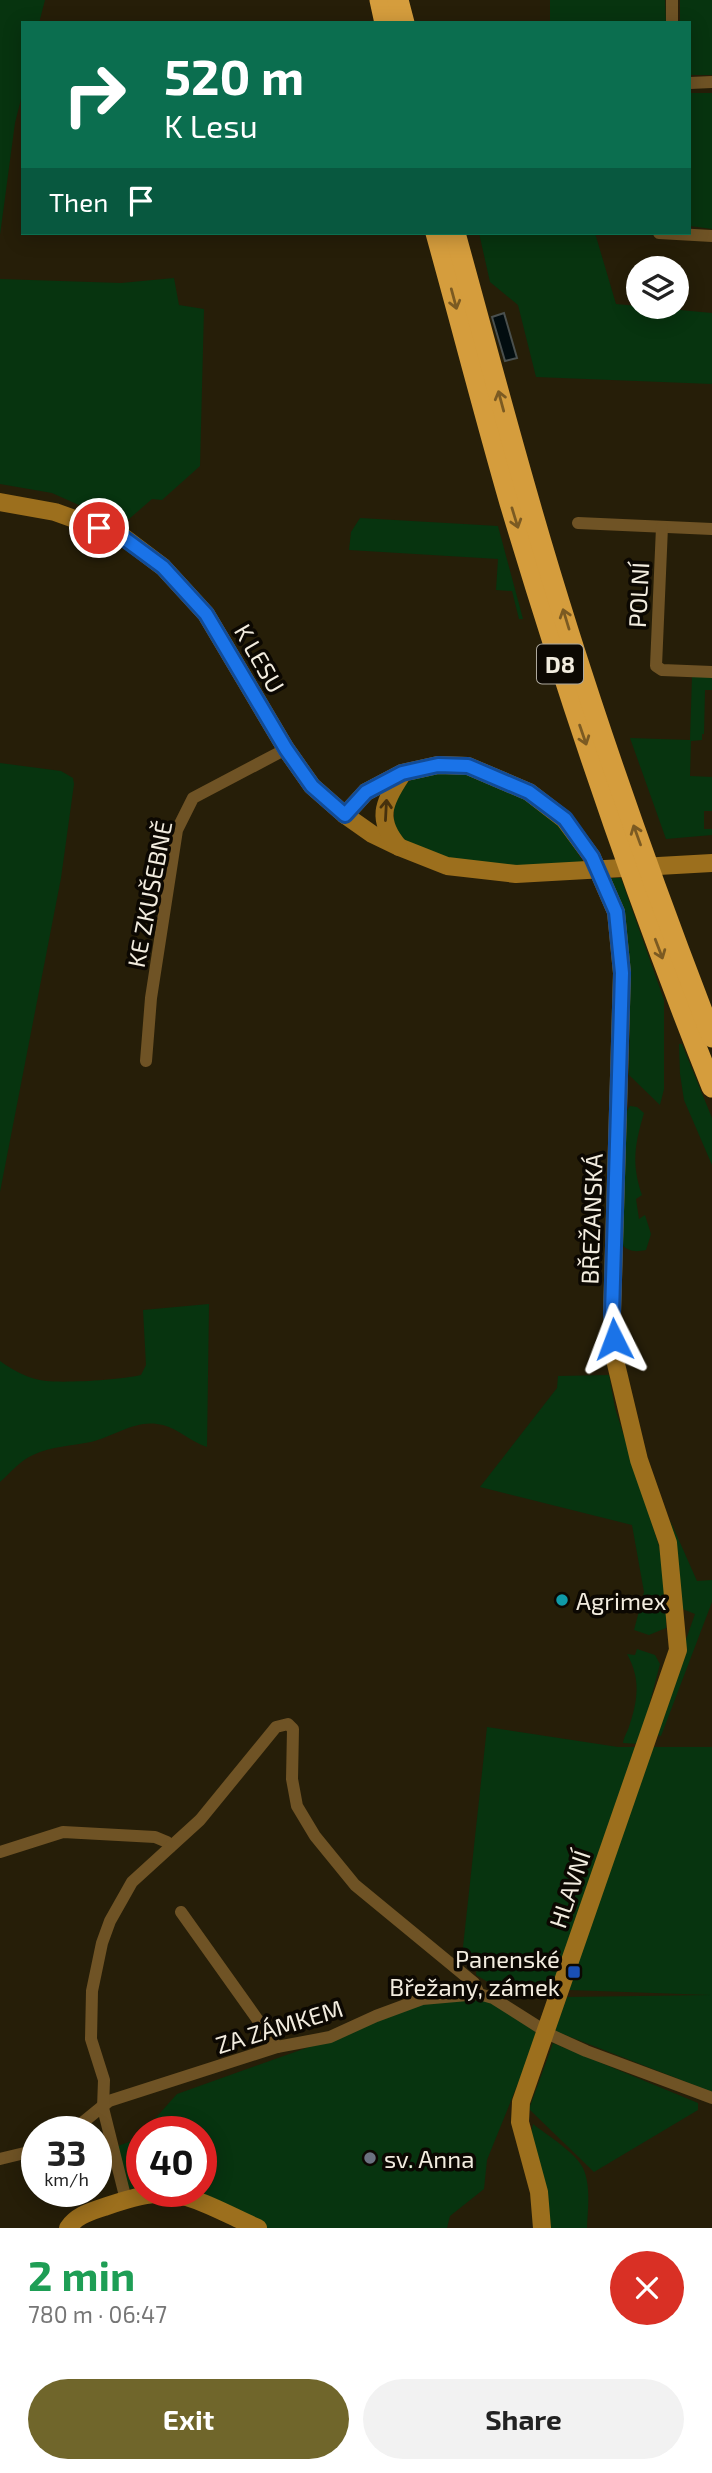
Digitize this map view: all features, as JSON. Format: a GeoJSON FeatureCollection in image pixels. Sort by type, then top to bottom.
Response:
{"type":"FeatureCollection","features":[{"type":"Feature","properties":{"kind":"highway"},"geometry":{"type":"LineString","coordinates":[[380,0],[385,21]]}},
{"type":"Feature","properties":{"kind":"highway"},"geometry":{"type":"LineString","coordinates":[[398,0],[403,21]]}},
{"type":"Feature","properties":{"kind":"highway","name":"D8"},"geometry":{"type":"LineString","coordinates":[[437,235],[510,501],[579,726],[642,904],[712,1087]]}},
{"type":"Feature","properties":{"kind":"highway","name":"D8"},"geometry":{"type":"LineString","coordinates":[[456,235],[527,496],[597,717],[652,877],[712,1037]]}},
{"type":"Feature","properties":{"kind":"street"},"geometry":{"type":"LineString","coordinates":[[672,0],[672,21]]}},
{"type":"Feature","properties":{"kind":"street"},"geometry":{"type":"LineString","coordinates":[[691,83],[712,82]]}},
{"type":"Feature","properties":{"kind":"street"},"geometry":{"type":"LineString","coordinates":[[691,235],[712,236]]}},
{"type":"Feature","properties":{"kind":"street","name":"K LESU"},"geometry":{"type":"LineString","coordinates":[[0,502],[55,512],[121,536],[163,567],[206,614],[286,749],[312,786],[345,815]]}},
{"type":"Feature","properties":{"kind":"street"},"geometry":{"type":"LineString","coordinates":[[578,523],[712,529]]}},
{"type":"Feature","properties":{"kind":"street","name":"POLNÍ"},"geometry":{"type":"LineString","coordinates":[[662,527],[656,666],[662,670],[712,672]]}},
{"type":"Feature","properties":{"kind":"street","name":"KE ZKUŠEBNĚ"},"geometry":{"type":"LineString","coordinates":[[146,1061],[151,998],[177,830],[193,798],[286,749]]}},
{"type":"Feature","properties":{"kind":"street","name":"BŘEŽANSKÁ"},"geometry":{"type":"LineString","coordinates":[[345,815],[366,792],[402,773],[438,765],[468,766],[529,792],[565,819],[592,857],[616,912],[622,973],[612,1314],[617,1363],[639,1460],[668,1543],[678,1650]]}},
{"type":"Feature","properties":{"kind":"street"},"geometry":{"type":"LineString","coordinates":[[399,847],[387,833],[384,816],[386,799],[402,773]]}},
{"type":"Feature","properties":{"kind":"street"},"geometry":{"type":"LineString","coordinates":[[345,815],[372,834],[399,847],[447,866],[479,871],[516,874],[710,863]]}},
{"type":"Feature","properties":{"kind":"street","name":"HLAVNÍ"},"geometry":{"type":"LineString","coordinates":[[542,2228],[540,2192],[519,2114],[545,2031],[678,1650]]}},
{"type":"Feature","properties":{"kind":"street"},"geometry":{"type":"LineString","coordinates":[[68,2228],[82,2215],[126,2200],[103,2108],[104,2080],[91,2039],[90,2012],[102,1943],[110,1921],[132,1882],[200,1820],[276,1727],[288,1724],[293,1731],[292,1779],[297,1806],[330,1857],[355,1885],[474,1983],[480,1994],[493,1998],[545,2031],[586,2051],[712,2098]]}},
{"type":"Feature","properties":{"kind":"street"},"geometry":{"type":"LineString","coordinates":[[0,1852],[63,1832],[155,1837],[167,1842],[170,1847]]}},
{"type":"Feature","properties":{"kind":"street"},"geometry":{"type":"LineString","coordinates":[[181,1912],[276,2047]]}},
{"type":"Feature","properties":{"kind":"street","name":"ZA ZÁMKEM"},"geometry":{"type":"LineString","coordinates":[[92,2116],[108,2101],[276,2047],[330,2036],[376,2015],[422,1999],[480,1994]]}},
{"type":"Feature","properties":{"kind":"street"},"geometry":{"type":"LineString","coordinates":[[0,2160],[21,2154]]}},
{"type":"Feature","properties":{"kind":"street"},"geometry":{"type":"LineString","coordinates":[[210,2207],[258,2228]]}},
{"type":"Feature","properties":{"kind":"green space"},"geometry":{"type":"Polygon","coordinates":[[[0,0],[45,0],[40,21],[21,21],[21,99],[15,123],[0,235],[0,0]]]}},
{"type":"Feature","properties":{"kind":"green space"},"geometry":{"type":"Polygon","coordinates":[[[550,0],[665,0],[666,21],[550,21],[550,0]]]}},
{"type":"Feature","properties":{"kind":"green space"},"geometry":{"type":"Polygon","coordinates":[[[680,0],[712,0],[712,75],[691,75],[691,21],[680,21],[680,0]]]}},
{"type":"Feature","properties":{"kind":"green space"},"geometry":{"type":"Polygon","coordinates":[[[691,93],[712,93],[712,229],[691,226],[691,93]]]}},
{"type":"Feature","properties":{"kind":"green space"},"geometry":{"type":"Polygon","coordinates":[[[479,235],[596,235],[616,304],[626,305],[626,319],[689,319],[689,311],[712,313],[712,384],[536,377],[518,305],[490,282],[479,235]]]}},
{"type":"Feature","properties":{"kind":"green space"},"geometry":{"type":"Polygon","coordinates":[[[174,278],[179,305],[204,309],[200,466],[162,500],[152,499],[129,519],[119,523],[52,493],[0,484],[0,279],[121,283],[174,278]]]}},
{"type":"Feature","properties":{"kind":"green space"},"geometry":{"type":"Polygon","coordinates":[[[360,518],[498,526],[523,619],[519,619],[512,591],[496,590],[498,559],[349,550],[351,532],[360,518]]]}},
{"type":"Feature","properties":{"kind":"green space"},"geometry":{"type":"Polygon","coordinates":[[[692,676],[712,676],[712,690],[705,690],[704,734],[702,740],[691,741],[690,776],[712,777],[712,811],[704,811],[704,829],[712,829],[712,835],[666,839],[630,738],[690,740],[692,676]]]}},
{"type":"Feature","properties":{"kind":"green space"},"geometry":{"type":"Polygon","coordinates":[[[0,763],[61,771],[73,778],[74,784],[61,878],[0,1192],[0,763]]]}},
{"type":"Feature","properties":{"kind":"green space"},"geometry":{"type":"Polygon","coordinates":[[[440,773],[467,774],[504,785],[560,823],[583,862],[514,866],[448,858],[399,838],[394,822],[394,806],[400,790],[413,779],[440,773]]]}},
{"type":"Feature","properties":{"kind":"green space"},"geometry":{"type":"Polygon","coordinates":[[[609,878],[621,878],[664,1000],[664,1089],[660,1105],[629,1075],[627,951],[609,878]]]}},
{"type":"Feature","properties":{"kind":"green space"},"geometry":{"type":"Polygon","coordinates":[[[679,1044],[682,1044],[712,1118],[712,1165],[684,1100],[679,1044]]]}},
{"type":"Feature","properties":{"kind":"green space"},"geometry":{"type":"Polygon","coordinates":[[[630,1106],[637,1107],[644,1113],[636,1154],[636,1173],[642,1195],[636,1199],[639,1219],[645,1215],[651,1234],[646,1250],[639,1251],[622,1245],[627,1111],[630,1106]]]}},
{"type":"Feature","properties":{"kind":"green space"},"geometry":{"type":"Polygon","coordinates":[[[209,1304],[207,1447],[169,1427],[144,1424],[91,1442],[40,1452],[24,1460],[0,1482],[0,1361],[22,1374],[46,1381],[93,1381],[141,1375],[146,1365],[143,1310],[209,1304]]]}},
{"type":"Feature","properties":{"kind":"green space"},"geometry":{"type":"Polygon","coordinates":[[[609,1375],[615,1408],[659,1546],[666,1590],[666,1628],[649,1635],[634,1630],[644,1592],[632,1525],[480,1487],[557,1388],[558,1376],[609,1375]]]}},
{"type":"Feature","properties":{"kind":"green space"},"geometry":{"type":"Polygon","coordinates":[[[670,1520],[697,1581],[712,1580],[712,1602],[661,1736],[653,1733],[695,1614],[680,1608],[676,1543],[670,1520]]]}},
{"type":"Feature","properties":{"kind":"green space"},"geometry":{"type":"Polygon","coordinates":[[[637,1649],[655,1655],[660,1664],[639,1744],[623,1743],[637,1690],[627,1654],[635,1655],[637,1649]]]}},
{"type":"Feature","properties":{"kind":"green space"},"geometry":{"type":"Polygon","coordinates":[[[487,1727],[618,1747],[712,1747],[712,2092],[555,2031],[567,1997],[710,1995],[569,1990],[523,1996],[498,1988],[476,1975],[477,1964],[462,1956],[487,1727]]]}},
{"type":"Feature","properties":{"kind":"green space"},"geometry":{"type":"Polygon","coordinates":[[[473,1996],[492,2001],[538,2034],[487,2160],[484,2189],[450,2216],[447,2228],[265,2228],[211,2207],[217,2207],[217,2116],[157,2116],[177,2094],[309,2047],[410,2007],[473,1996]]]}},
{"type":"Feature","properties":{"kind":"green space"},"geometry":{"type":"Polygon","coordinates":[[[553,2043],[698,2103],[698,2110],[594,2172],[529,2109],[553,2043]]]}},
{"type":"Feature","properties":{"kind":"green space"},"geometry":{"type":"Polygon","coordinates":[[[533,2124],[568,2150],[583,2168],[588,2189],[587,2228],[551,2228],[547,2190],[531,2134],[533,2124]]]}},
{"type":"Feature","properties":{"kind":"green space"},"geometry":{"type":"Polygon","coordinates":[[[126,2143],[126,2180],[118,2146],[126,2143]]]}},
{"type":"Feature","properties":{"kind":"shaded area"},"geometry":{"type":"Polygon","coordinates":[[[504,313],[517,358],[505,361],[492,317],[504,313]]]}},
{"type":"Feature","properties":{"kind":"place","name":"Agrimex"},"geometry":{"type":"Point","coordinates":[562,1600]}},
{"type":"Feature","properties":{"kind":"place","name":"Panenské Břežany, zámek"},"geometry":{"type":"Point","coordinates":[574,1972]}},
{"type":"Feature","properties":{"kind":"place","name":"sv. Anna"},"geometry":{"type":"Point","coordinates":[370,2158]}},
{"type":"Feature","properties":{"kind":"route"},"geometry":{"type":"LineString","coordinates":[[99,528],[121,536],[163,567],[206,614],[286,749],[312,786],[345,815],[366,792],[402,773],[438,765],[468,766],[529,792],[565,819],[592,857],[616,912],[622,973],[612,1314],[614,1339]]}}]}
